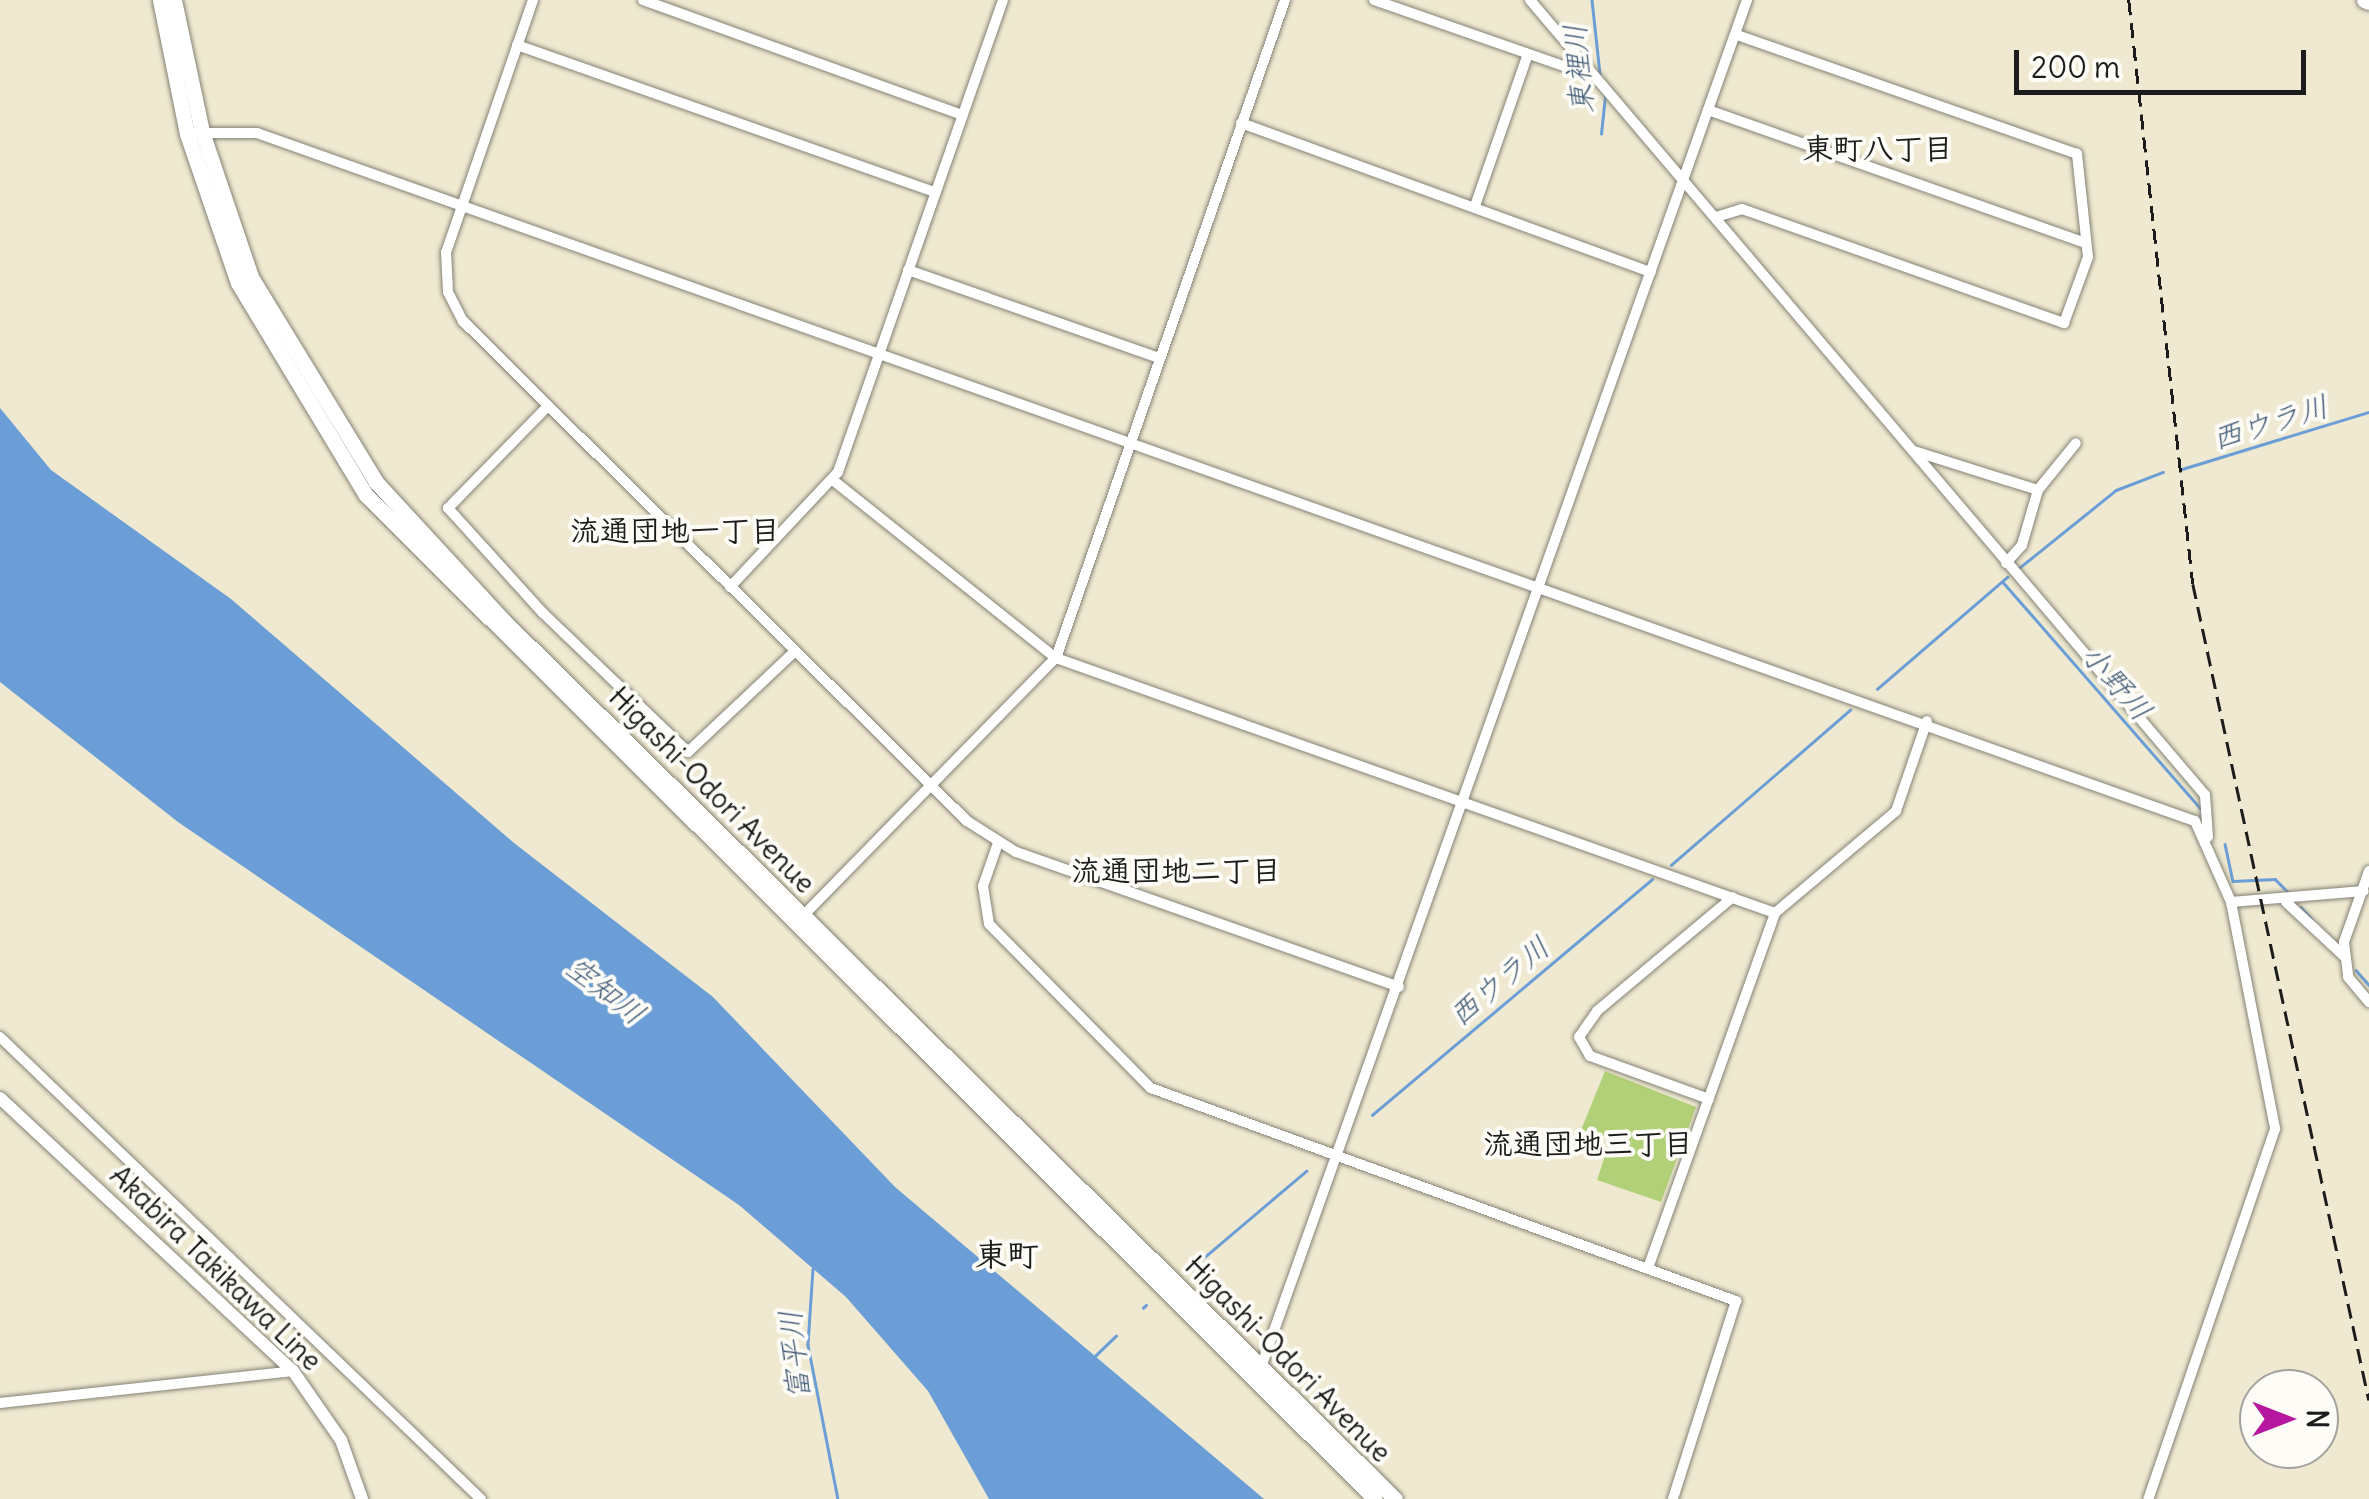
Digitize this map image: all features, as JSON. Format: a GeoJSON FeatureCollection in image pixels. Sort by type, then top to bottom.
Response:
{"type":"FeatureCollection","features":[{"type":"Feature","properties":{"kind":"highway","name":"Higashi-Odori Avenue"},"geometry":{"type":"LineString","coordinates":[[160,0],[195,133],[252,276],[376,482],[798,920],[1257,1373],[1395,1499]]}},
{"type":"Feature","properties":{"kind":"highway","name":"Higashi-Odori Avenue"},"geometry":{"type":"LineString","coordinates":[[174,0],[195,133]]}},
{"type":"Feature","properties":{"kind":"highway","name":"Higashi-Odori Avenue"},"geometry":{"type":"LineString","coordinates":[[1257,1373],[1375,1499]]}},
{"type":"Feature","properties":{"kind":"main road","name":"Akabira Takikawa Line"},"geometry":{"type":"LineString","coordinates":[[0,1098],[293,1372],[341,1440],[362,1499]]}},
{"type":"Feature","properties":{"kind":"street"},"geometry":{"type":"LineString","coordinates":[[532,0],[446,252],[448,292],[463,322],[931,786],[998,843],[1399,987]]}},
{"type":"Feature","properties":{"kind":"street"},"geometry":{"type":"LineString","coordinates":[[643,0],[962,115]]}},
{"type":"Feature","properties":{"kind":"street"},"geometry":{"type":"LineString","coordinates":[[730,587],[834,481],[1002,0]]}},
{"type":"Feature","properties":{"kind":"street"},"geometry":{"type":"LineString","coordinates":[[798,920],[1056,658],[1284,0]]}},
{"type":"Feature","properties":{"kind":"street"},"geometry":{"type":"LineString","coordinates":[[1374,0],[1528,54],[1585,64]]}},
{"type":"Feature","properties":{"kind":"street"},"geometry":{"type":"LineString","coordinates":[[1530,0],[2205,796],[2208,837],[2231,902],[2275,1129],[2148,1499]]}},
{"type":"Feature","properties":{"kind":"street"},"geometry":{"type":"LineString","coordinates":[[1257,1373],[1340,1158],[1747,0]]}},
{"type":"Feature","properties":{"kind":"street"},"geometry":{"type":"LineString","coordinates":[[1716,218],[1742,209],[2064,323],[2086,243],[2077,154],[1735,34]]}},
{"type":"Feature","properties":{"kind":"street"},"geometry":{"type":"LineString","coordinates":[[517,44],[935,192]]}},
{"type":"Feature","properties":{"kind":"street"},"geometry":{"type":"LineString","coordinates":[[1475,206],[1528,54]]}},
{"type":"Feature","properties":{"kind":"street"},"geometry":{"type":"LineString","coordinates":[[1708,110],[2086,243]]}},
{"type":"Feature","properties":{"kind":"street"},"geometry":{"type":"LineString","coordinates":[[1242,123],[1651,272]]}},
{"type":"Feature","properties":{"kind":"street"},"geometry":{"type":"LineString","coordinates":[[195,133],[257,133],[2176,809],[2208,837]]}},
{"type":"Feature","properties":{"kind":"street"},"geometry":{"type":"LineString","coordinates":[[908,270],[1160,358]]}},
{"type":"Feature","properties":{"kind":"street"},"geometry":{"type":"LineString","coordinates":[[548,406],[452,501],[451,522],[682,750],[700,747],[794,650]]}},
{"type":"Feature","properties":{"kind":"street"},"geometry":{"type":"LineString","coordinates":[[2006,563],[2022,545],[2038,490],[2076,442]]}},
{"type":"Feature","properties":{"kind":"street"},"geometry":{"type":"LineString","coordinates":[[1914,451],[2038,490]]}},
{"type":"Feature","properties":{"kind":"street"},"geometry":{"type":"LineString","coordinates":[[834,481],[1056,658],[1775,913]]}},
{"type":"Feature","properties":{"kind":"street"},"geometry":{"type":"LineString","coordinates":[[1648,1268],[1775,913],[1896,811],[1927,721]]}},
{"type":"Feature","properties":{"kind":"street"},"geometry":{"type":"LineString","coordinates":[[998,843],[983,886],[989,924],[1134,1074],[1162,1094],[1648,1268],[1739,1307],[1674,1499]]}},
{"type":"Feature","properties":{"kind":"street"},"geometry":{"type":"LineString","coordinates":[[2345,958],[2369,872]]}},
{"type":"Feature","properties":{"kind":"street"},"geometry":{"type":"LineString","coordinates":[[2231,902],[2286,902],[2366,891]]}},
{"type":"Feature","properties":{"kind":"street"},"geometry":{"type":"LineString","coordinates":[[1708,1099],[1590,1056],[1580,1037],[1597,1011],[1734,897]]}},
{"type":"Feature","properties":{"kind":"street"},"geometry":{"type":"LineString","coordinates":[[2286,902],[2345,958],[2369,1002]]}},
{"type":"Feature","properties":{"kind":"street"},"geometry":{"type":"LineString","coordinates":[[0,1038],[481,1499]]}},
{"type":"Feature","properties":{"kind":"street"},"geometry":{"type":"LineString","coordinates":[[0,1403],[293,1372]]}},
{"type":"Feature","properties":{"kind":"green space"},"geometry":{"type":"Polygon","coordinates":[[[1605,1071],[1696,1107],[1661,1202],[1597,1180],[1611,1138],[1581,1130],[1605,1071]]]}},
{"type":"Feature","properties":{"kind":"water","name":"空知川"},"geometry":{"type":"Polygon","coordinates":[[[0,408],[51,470],[231,599],[514,843],[713,997],[895,1187],[1264,1499],[989,1499],[928,1391],[846,1297],[739,1205],[178,822],[0,682],[0,408]]]}},
{"type":"Feature","properties":{"kind":"waterway","name":"東裡川"},"geometry":{"type":"LineString","coordinates":[[1592,0],[1600,74]]}},
{"type":"Feature","properties":{"kind":"waterway","name":"東裡川"},"geometry":{"type":"LineString","coordinates":[[1601,134],[1605,97]]}},
{"type":"Feature","properties":{"kind":"waterway","name":"西ウラ川"},"geometry":{"type":"LineString","coordinates":[[2182,469],[2369,412]]}},
{"type":"Feature","properties":{"kind":"waterway","name":"西ウラ川"},"geometry":{"type":"LineString","coordinates":[[2019,568],[2116,490],[2163,472]]}},
{"type":"Feature","properties":{"kind":"waterway","name":"西ウラ川"},"geometry":{"type":"LineString","coordinates":[[1877,689],[2007,577]]}},
{"type":"Feature","properties":{"kind":"waterway","name":"小野川"},"geometry":{"type":"LineString","coordinates":[[2003,582],[2200,808]]}},
{"type":"Feature","properties":{"kind":"waterway","name":"西ウラ川"},"geometry":{"type":"LineString","coordinates":[[1671,865],[1850,710]]}},
{"type":"Feature","properties":{"kind":"waterway","name":"小野川"},"geometry":{"type":"LineString","coordinates":[[2225,844],[2233,881],[2275,879],[2290,894]]}},
{"type":"Feature","properties":{"kind":"waterway","name":"西ウラ川"},"geometry":{"type":"LineString","coordinates":[[1372,1115],[1652,879]]}},
{"type":"Feature","properties":{"kind":"waterway","name":"小野川"},"geometry":{"type":"LineString","coordinates":[[2301,907],[2311,918]]}},
{"type":"Feature","properties":{"kind":"waterway","name":"小野川"},"geometry":{"type":"LineString","coordinates":[[2356,970],[2369,985]]}},
{"type":"Feature","properties":{"kind":"waterway","name":"西ウラ川"},"geometry":{"type":"LineString","coordinates":[[1194,1266],[1306,1171]]}},
{"type":"Feature","properties":{"kind":"waterway","name":"富平川"},"geometry":{"type":"LineString","coordinates":[[813,1269],[808,1345],[838,1499]]}},
{"type":"Feature","properties":{"kind":"waterway","name":"西ウラ川"},"geometry":{"type":"LineString","coordinates":[[1143,1308],[1146,1305]]}},
{"type":"Feature","properties":{"kind":"waterway","name":"西ウラ川"},"geometry":{"type":"LineString","coordinates":[[1095,1356],[1116,1336]]}},
{"type":"Feature","properties":{"kind":"railway"},"geometry":{"type":"LineString","coordinates":[[2129,0],[2193,584],[2369,1400]]}},
{"type":"Feature","properties":{"kind":"district","name":"東町八丁目"},"geometry":{"type":"Point","coordinates":[1878,148]}},
{"type":"Feature","properties":{"kind":"district","name":"流通団地一丁目"},"geometry":{"type":"Point","coordinates":[675,530]}},
{"type":"Feature","properties":{"kind":"district","name":"流通団地二丁目"},"geometry":{"type":"Point","coordinates":[1176,870]}},
{"type":"Feature","properties":{"kind":"district","name":"流通団地三丁目"},"geometry":{"type":"Point","coordinates":[1588,1143]}},
{"type":"Feature","properties":{"kind":"district","name":"東町"},"geometry":{"type":"Point","coordinates":[1007,1255]}}]}
